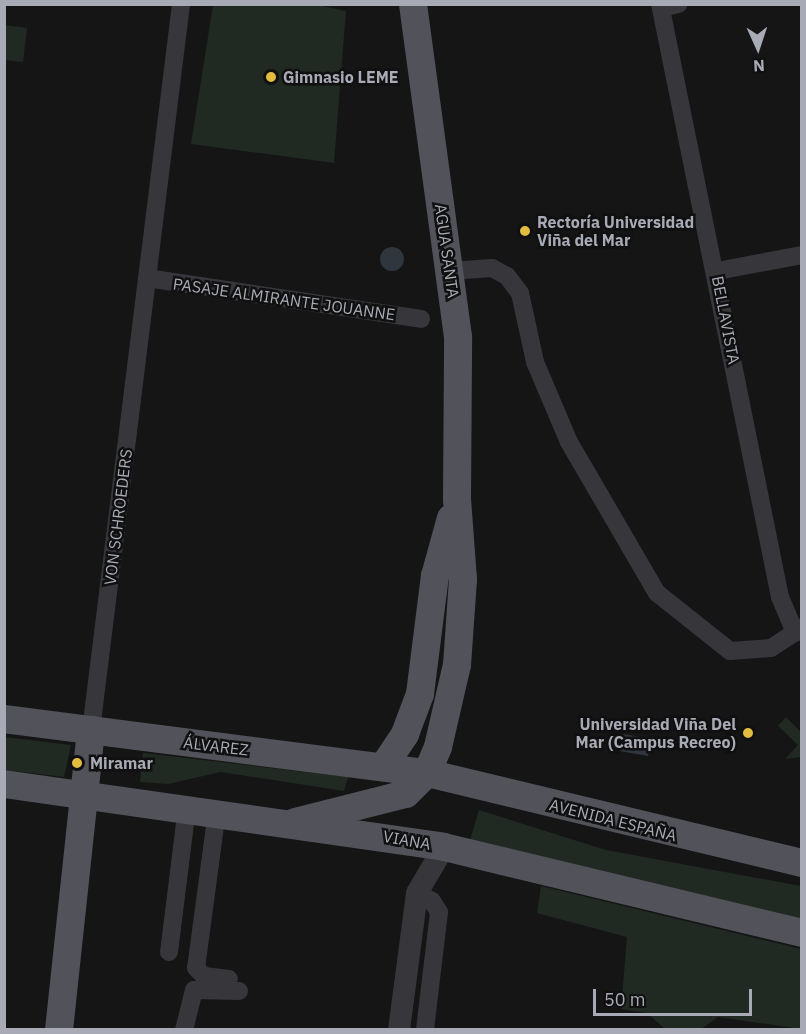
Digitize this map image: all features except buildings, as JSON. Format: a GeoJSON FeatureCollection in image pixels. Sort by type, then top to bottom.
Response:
{"type":"FeatureCollection","features":[{"type":"Feature","properties":{"kind":"main road","name":"AGUA SANTA"},"geometry":{"type":"LineString","coordinates":[[413,4],[450,271],[460,381],[457,499],[463,579],[457,665],[450,704],[427,773]]}},
{"type":"Feature","properties":{"kind":"main road","name":"AGUA SANTA"},"geometry":{"type":"LineString","coordinates":[[383,767],[405,734],[420,694],[435,576],[457,499]]}},
{"type":"Feature","properties":{"kind":"main road","name":"ÁLVAREZ"},"geometry":{"type":"LineString","coordinates":[[4,719],[427,773]]}},
{"type":"Feature","properties":{"kind":"main road","name":"VON SCHROEDERS"},"geometry":{"type":"LineString","coordinates":[[59,1029],[86,794],[91,730]]}},
{"type":"Feature","properties":{"kind":"main road"},"geometry":{"type":"LineString","coordinates":[[295,822],[383,803],[406,794],[427,773]]}},
{"type":"Feature","properties":{"kind":"main road","name":"AVENIDA ESPAÑA"},"geometry":{"type":"LineString","coordinates":[[427,773],[801,863]]}},
{"type":"Feature","properties":{"kind":"main road","name":"VIANA"},"geometry":{"type":"LineString","coordinates":[[4,784],[295,822],[444,847],[801,933]]}},
{"type":"Feature","properties":{"kind":"street","name":"VON SCHROEDERS"},"geometry":{"type":"LineString","coordinates":[[91,730],[181,4]]}},
{"type":"Feature","properties":{"kind":"street","name":"BELLAVISTA"},"geometry":{"type":"LineString","coordinates":[[667,6],[780,597],[798,631]]}},
{"type":"Feature","properties":{"kind":"street"},"geometry":{"type":"LineString","coordinates":[[717,271],[801,255]]}},
{"type":"Feature","properties":{"kind":"street"},"geometry":{"type":"LineString","coordinates":[[450,271],[492,268],[507,276],[520,293],[535,362],[569,442],[657,593],[730,651],[753,653],[798,631]]}},
{"type":"Feature","properties":{"kind":"street","name":"PASAJE ALMIRANTE JOUANNE"},"geometry":{"type":"LineString","coordinates":[[147,278],[421,319]]}},
{"type":"Feature","properties":{"kind":"street"},"geometry":{"type":"LineString","coordinates":[[169,952],[187,807]]}},
{"type":"Feature","properties":{"kind":"street"},"geometry":{"type":"LineString","coordinates":[[184,1029],[194,990],[234,985],[204,976],[196,968],[217,811]]}},
{"type":"Feature","properties":{"kind":"street"},"geometry":{"type":"LineString","coordinates":[[399,1029],[417,893],[444,847]]}},
{"type":"Feature","properties":{"kind":"street"},"geometry":{"type":"LineString","coordinates":[[417,893],[432,901],[439,912],[425,1029]]}},
{"type":"Feature","properties":{"kind":"shaded area","name":"Gimnasio LEME"},"geometry":{"type":"Polygon","coordinates":[[[313,4],[346,11],[334,163],[191,144],[213,5],[313,4]]]}},
{"type":"Feature","properties":{"kind":"shaded area"},"geometry":{"type":"Polygon","coordinates":[[[5,25],[27,28],[23,62],[5,60],[5,25]]]}},
{"type":"Feature","properties":{"kind":"shaded area"},"geometry":{"type":"Polygon","coordinates":[[[392,247],[400,251],[404,259],[400,267],[392,271],[384,267],[380,259],[384,251],[392,247]]]}},
{"type":"Feature","properties":{"kind":"shaded area"},"geometry":{"type":"Polygon","coordinates":[[[786,717],[801,732],[801,757],[785,759],[798,745],[778,726],[786,717]]]}},
{"type":"Feature","properties":{"kind":"shaded area"},"geometry":{"type":"Polygon","coordinates":[[[623,734],[651,739],[648,756],[620,751],[623,734]]]}},
{"type":"Feature","properties":{"kind":"shaded area"},"geometry":{"type":"Polygon","coordinates":[[[5,737],[71,745],[64,777],[5,770],[5,737]]]}},
{"type":"Feature","properties":{"kind":"shaded area"},"geometry":{"type":"Polygon","coordinates":[[[143,753],[348,777],[344,791],[221,772],[168,784],[140,782],[143,753]]]}},
{"type":"Feature","properties":{"kind":"shaded area"},"geometry":{"type":"Polygon","coordinates":[[[479,810],[606,850],[801,886],[801,921],[470,840],[479,810]]]}},
{"type":"Feature","properties":{"kind":"shaded area"},"geometry":{"type":"Polygon","coordinates":[[[541,886],[801,949],[801,1029],[718,1017],[701,1029],[665,1029],[647,1013],[621,1009],[627,937],[537,913],[541,886]]]}},
{"type":"Feature","properties":{"kind":"place","name":"Gimnasio LEME"},"geometry":{"type":"Point","coordinates":[271,77]}},
{"type":"Feature","properties":{"kind":"place","name":"Rectoría Universidad Viña del Mar"},"geometry":{"type":"Point","coordinates":[525,231]}},
{"type":"Feature","properties":{"kind":"place","name":"Universidad Viña Del Mar (Campus Recreo)"},"geometry":{"type":"Point","coordinates":[748,733]}},
{"type":"Feature","properties":{"kind":"place","name":"Miramar"},"geometry":{"type":"Point","coordinates":[77,763]}}]}
